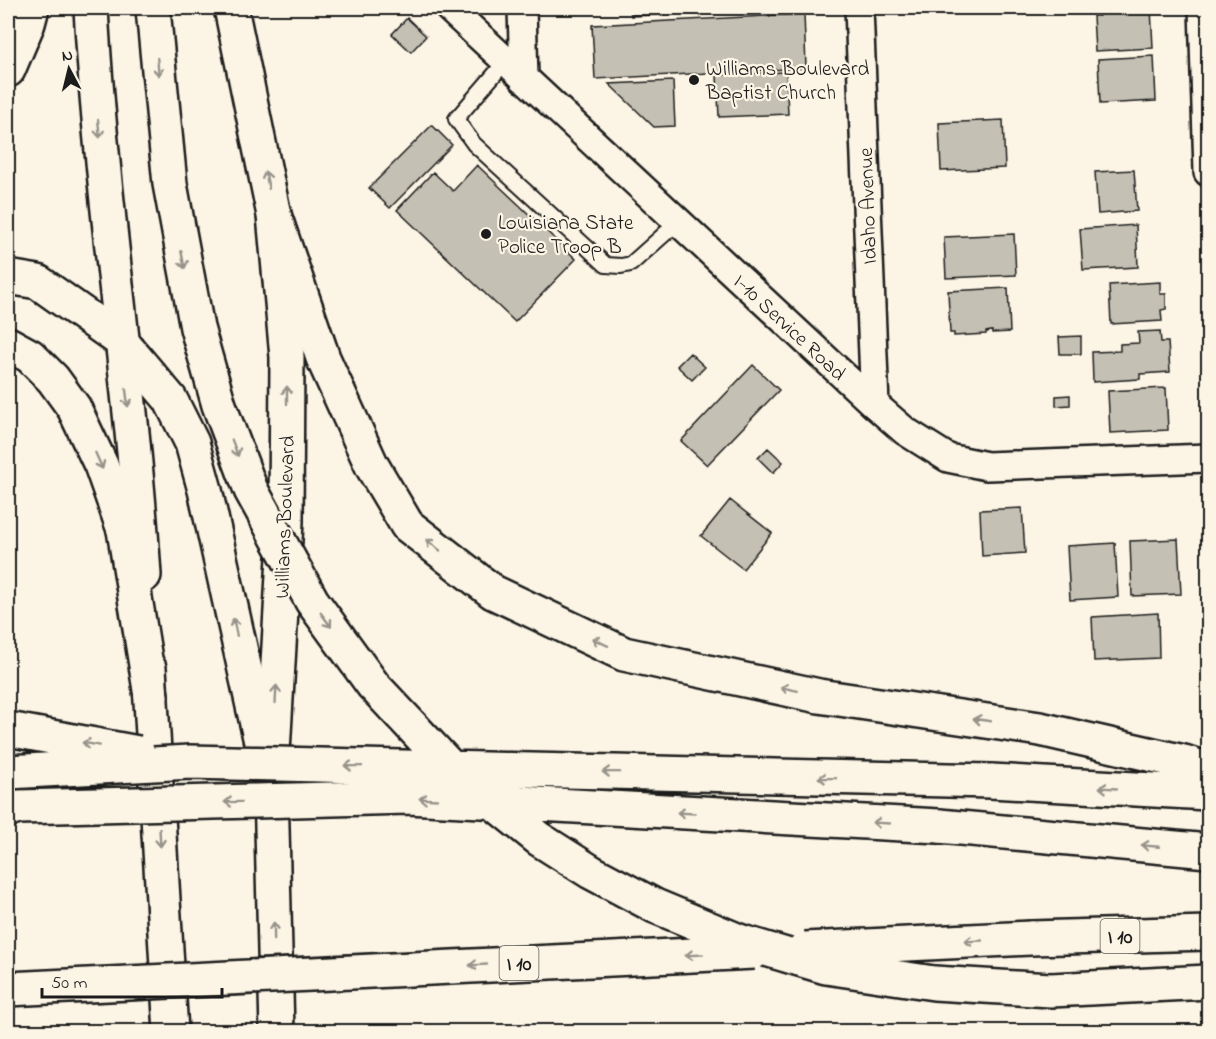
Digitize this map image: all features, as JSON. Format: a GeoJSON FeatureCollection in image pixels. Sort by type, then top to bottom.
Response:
{"type":"FeatureCollection","features":[{"type":"Feature","properties":{"kind":"main road"},"geometry":{"type":"LineString","coordinates":[[8,70],[32,8]]}},
{"type":"Feature","properties":{"kind":"main road"},"geometry":{"type":"LineString","coordinates":[[90,8],[96,100],[120,340],[138,484],[171,1032]]}},
{"type":"Feature","properties":{"kind":"main road"},"geometry":{"type":"LineString","coordinates":[[153,8],[170,184],[197,328],[219,405],[251,490],[312,601],[373,685],[452,769],[539,838],[591,872],[654,906],[739,941],[826,967],[934,983],[1050,990],[1209,982]]}},
{"type":"Feature","properties":{"kind":"main road","name":"Williams Boulevard"},"geometry":{"type":"LineString","coordinates":[[231,8],[274,215],[287,357],[286,522],[271,787],[277,1032]]}},
{"type":"Feature","properties":{"kind":"main road"},"geometry":{"type":"LineString","coordinates":[[274,215],[323,358],[372,466],[407,525],[493,592],[624,654],[819,696],[1040,729],[1184,762],[1209,770]]}},
{"type":"Feature","properties":{"kind":"main road"},"geometry":{"type":"LineString","coordinates":[[8,277],[38,282],[120,340],[170,399],[192,443],[205,490],[271,787]]}},
{"type":"Feature","properties":{"kind":"main road"},"geometry":{"type":"LineString","coordinates":[[8,344],[30,356],[53,379],[74,408],[101,465],[124,530],[151,696]]}},
{"type":"Feature","properties":{"kind":"main road"},"geometry":{"type":"LineString","coordinates":[[8,729],[189,762]]}},
{"type":"Feature","properties":{"kind":"main road"},"geometry":{"type":"LineString","coordinates":[[8,772],[189,762],[991,782],[1209,793]]}},
{"type":"Feature","properties":{"kind":"main road"},"geometry":{"type":"LineString","coordinates":[[8,810],[19,807],[408,797],[939,826],[1209,851]]}},
{"type":"Feature","properties":{"kind":"main road","name":"I 10"},"geometry":{"type":"LineString","coordinates":[[8,989],[1031,938],[1209,933]]}},
{"type":"Feature","properties":{"kind":"street","name":"I-10 Service Road"},"geometry":{"type":"LineString","coordinates":[[449,8],[875,405],[905,431],[948,458],[987,466],[1209,459]]}},
{"type":"Feature","properties":{"kind":"street"},"geometry":{"type":"LineString","coordinates":[[515,70],[522,8]]}},
{"type":"Feature","properties":{"kind":"street","name":"Idaho Avenue"},"geometry":{"type":"LineString","coordinates":[[859,8],[875,405]]}},
{"type":"Feature","properties":{"kind":"street"},"geometry":{"type":"LineString","coordinates":[[1203,8],[1209,172]]}},
{"type":"Feature","properties":{"kind":"lane"},"geometry":{"type":"LineString","coordinates":[[515,70],[456,119],[474,144],[606,265],[631,264],[678,222]]}},
{"type":"Feature","properties":{"kind":"building"},"geometry":{"type":"Polygon","coordinates":[[[630,8],[802,8],[631,16],[630,8]]]}},
{"type":"Feature","properties":{"kind":"building"},"geometry":{"type":"Polygon","coordinates":[[[1099,8],[1151,8],[1153,48],[1095,51],[1093,16],[1099,16],[1099,8]]]}},
{"type":"Feature","properties":{"kind":"building"},"geometry":{"type":"Polygon","coordinates":[[[804,14],[806,68],[595,79],[592,25],[804,14]]]}},
{"type":"Feature","properties":{"kind":"building"},"geometry":{"type":"Polygon","coordinates":[[[407,18],[426,36],[411,52],[392,34],[407,18]]]}},
{"type":"Feature","properties":{"kind":"building"},"geometry":{"type":"Polygon","coordinates":[[[1154,56],[1156,101],[1100,104],[1098,59],[1154,56]]]}},
{"type":"Feature","properties":{"kind":"building"},"geometry":{"type":"Polygon","coordinates":[[[786,72],[788,114],[719,117],[717,75],[786,72]]]}},
{"type":"Feature","properties":{"kind":"building"},"geometry":{"type":"Polygon","coordinates":[[[673,81],[675,126],[654,127],[609,84],[673,81]]]}},
{"type":"Feature","properties":{"kind":"building"},"geometry":{"type":"Polygon","coordinates":[[[1003,120],[1005,168],[941,171],[939,123],[1003,120]]]}},
{"type":"Feature","properties":{"kind":"building"},"geometry":{"type":"Polygon","coordinates":[[[432,125],[452,145],[390,208],[369,188],[432,125]]]}},
{"type":"Feature","properties":{"kind":"building","name":"Louisiana State Police Troop B"},"geometry":{"type":"Polygon","coordinates":[[[477,165],[576,259],[515,322],[397,210],[433,172],[453,191],[477,165]]]}},
{"type":"Feature","properties":{"kind":"building"},"geometry":{"type":"Polygon","coordinates":[[[1134,170],[1137,211],[1098,214],[1095,172],[1134,170]]]}},
{"type":"Feature","properties":{"kind":"building"},"geometry":{"type":"Polygon","coordinates":[[[1136,225],[1138,267],[1083,270],[1080,229],[1136,225]]]}},
{"type":"Feature","properties":{"kind":"building"},"geometry":{"type":"Polygon","coordinates":[[[1014,234],[1016,275],[946,278],[944,237],[1014,234]]]}},
{"type":"Feature","properties":{"kind":"building"},"geometry":{"type":"Polygon","coordinates":[[[1160,282],[1160,294],[1166,294],[1166,309],[1161,310],[1162,321],[1111,324],[1109,285],[1160,282]]]}},
{"type":"Feature","properties":{"kind":"building"},"geometry":{"type":"Polygon","coordinates":[[[1008,288],[1010,332],[992,333],[992,331],[986,334],[954,336],[954,333],[950,333],[948,291],[1008,288]]]}},
{"type":"Feature","properties":{"kind":"building"},"geometry":{"type":"Polygon","coordinates":[[[1160,331],[1161,342],[1168,342],[1170,372],[1140,374],[1140,379],[1093,382],[1092,352],[1120,351],[1120,344],[1139,343],[1138,332],[1160,331]]]}},
{"type":"Feature","properties":{"kind":"building"},"geometry":{"type":"Polygon","coordinates":[[[1081,336],[1081,354],[1060,354],[1059,337],[1081,336]]]}},
{"type":"Feature","properties":{"kind":"building"},"geometry":{"type":"Polygon","coordinates":[[[690,353],[705,367],[692,380],[677,366],[690,353]]]}},
{"type":"Feature","properties":{"kind":"building"},"geometry":{"type":"Polygon","coordinates":[[[753,365],[779,390],[707,465],[681,441],[753,365]]]}},
{"type":"Feature","properties":{"kind":"building"},"geometry":{"type":"Polygon","coordinates":[[[1166,388],[1168,430],[1110,433],[1108,391],[1166,388]]]}},
{"type":"Feature","properties":{"kind":"building"},"geometry":{"type":"Polygon","coordinates":[[[1070,395],[1070,405],[1056,406],[1056,396],[1070,395]]]}},
{"type":"Feature","properties":{"kind":"building"},"geometry":{"type":"Polygon","coordinates":[[[768,448],[783,462],[773,473],[758,458],[768,448]]]}},
{"type":"Feature","properties":{"kind":"building"},"geometry":{"type":"Polygon","coordinates":[[[730,500],[772,533],[743,569],[701,536],[730,500]]]}},
{"type":"Feature","properties":{"kind":"building"},"geometry":{"type":"Polygon","coordinates":[[[1022,508],[1025,553],[982,556],[980,510],[1022,508]]]}},
{"type":"Feature","properties":{"kind":"building"},"geometry":{"type":"Polygon","coordinates":[[[1178,539],[1181,594],[1132,596],[1130,541],[1178,539]]]}},
{"type":"Feature","properties":{"kind":"building"},"geometry":{"type":"Polygon","coordinates":[[[1115,543],[1118,597],[1070,600],[1067,546],[1115,543]]]}},
{"type":"Feature","properties":{"kind":"building"},"geometry":{"type":"Polygon","coordinates":[[[1158,613],[1159,658],[1094,661],[1092,617],[1158,613]]]}},
{"type":"Feature","properties":{"kind":"place","name":"Williams Boulevard Baptist Church"},"geometry":{"type":"Point","coordinates":[694,80]}},
{"type":"Feature","properties":{"kind":"place","name":"Louisiana State Police Troop B"},"geometry":{"type":"Point","coordinates":[486,234]}}]}
